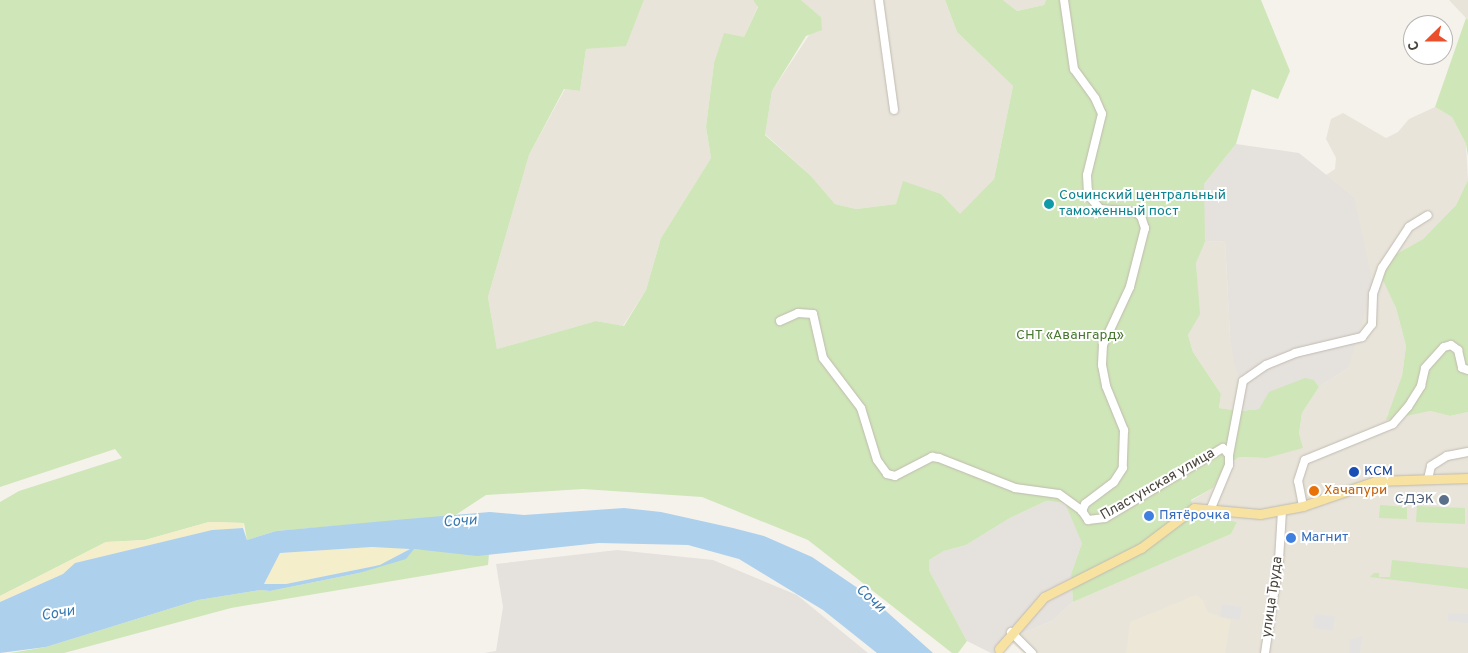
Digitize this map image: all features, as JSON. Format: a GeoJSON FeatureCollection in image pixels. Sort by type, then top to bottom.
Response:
{"type":"FeatureCollection","features":[{"type":"Feature","properties":{"kind":"main road"},"geometry":{"type":"LineString","coordinates":[[998,651],[1011,632],[1044,597],[1141,548],[1185,512],[1211,508],[1237,514],[1282,511],[1376,482],[1428,478],[1468,478]]}},
{"type":"Feature","properties":{"kind":"street"},"geometry":{"type":"LineString","coordinates":[[881,0],[891,68],[894,110]]}},
{"type":"Feature","properties":{"kind":"street","name":"Пластунская улица"},"geometry":{"type":"LineString","coordinates":[[1064,0],[1074,69],[1095,98],[1102,114],[1087,175],[1088,195],[1100,209],[1133,211],[1142,219],[1143,239],[1130,287],[1103,345],[1102,365],[1106,386],[1124,430],[1123,468],[1114,482],[1085,504],[1082,511],[1088,520],[1098,521],[1192,467],[1215,450],[1223,448],[1229,455]]}},
{"type":"Feature","properties":{"kind":"street","name":"Пластунская улица"},"geometry":{"type":"LineString","coordinates":[[1211,508],[1229,465],[1229,455],[1243,382],[1266,365],[1295,353],[1362,337],[1372,324],[1373,294],[1382,268],[1409,227],[1428,216]]}},
{"type":"Feature","properties":{"kind":"street"},"geometry":{"type":"LineString","coordinates":[[780,321],[798,313],[812,314],[822,358],[861,408],[876,460],[887,474],[895,476],[932,457],[939,458],[1015,488],[1059,494],[1082,511]]}},
{"type":"Feature","properties":{"kind":"street"},"geometry":{"type":"LineString","coordinates":[[1303,506],[1298,481],[1305,460],[1312,455],[1393,424],[1408,407],[1421,386],[1425,368],[1438,352],[1451,345],[1458,350],[1462,368],[1468,370]]}},
{"type":"Feature","properties":{"kind":"street"},"geometry":{"type":"LineString","coordinates":[[1428,478],[1431,466],[1447,456],[1468,452]]}},
{"type":"Feature","properties":{"kind":"street","name":"улица Труда"},"geometry":{"type":"LineString","coordinates":[[1265,653],[1279,560],[1282,511]]}},
{"type":"Feature","properties":{"kind":"street"},"geometry":{"type":"LineString","coordinates":[[1011,632],[1032,653]]}},
{"type":"Feature","properties":{"kind":"shaded area"},"geometry":{"type":"Polygon","coordinates":[[[644,0],[753,0],[758,6],[744,37],[714,63],[706,127],[711,158],[661,238],[646,290],[623,326],[596,321],[497,349],[488,297],[529,155],[565,89],[580,91],[586,49],[626,45],[644,0]]]}},
{"type":"Feature","properties":{"kind":"shaded area"},"geometry":{"type":"Polygon","coordinates":[[[801,0],[945,0],[957,32],[1013,86],[994,179],[960,215],[941,194],[903,182],[896,204],[856,209],[835,204],[811,176],[765,134],[772,91],[821,17],[801,0]]]}},
{"type":"Feature","properties":{"kind":"shaded area"},"geometry":{"type":"Polygon","coordinates":[[[1003,0],[1046,0],[1044,5],[1017,11],[1003,0]]]}},
{"type":"Feature","properties":{"kind":"shaded area"},"geometry":{"type":"Polygon","coordinates":[[[1449,0],[1468,0],[1468,20],[1466,18],[1449,0]]]}},
{"type":"Feature","properties":{"kind":"shaded area"},"geometry":{"type":"Polygon","coordinates":[[[1435,107],[1452,117],[1466,144],[1468,180],[1456,205],[1423,239],[1391,257],[1382,276],[1396,308],[1406,346],[1402,376],[1393,408],[1387,415],[1430,411],[1450,416],[1468,412],[1468,653],[1024,653],[1008,639],[1052,621],[1073,602],[1231,534],[1237,522],[1195,513],[1191,501],[1213,488],[1225,467],[1239,457],[1266,458],[1299,434],[1302,413],[1319,387],[1348,368],[1354,197],[1326,175],[1335,169],[1336,158],[1326,139],[1331,119],[1343,113],[1386,138],[1398,132],[1409,119],[1435,107]]]}},
{"type":"Feature","properties":{"kind":"shaded area"},"geometry":{"type":"Polygon","coordinates":[[[1236,144],[1299,153],[1354,197],[1373,285],[1348,368],[1319,387],[1314,380],[1259,409],[1240,411],[1244,392],[1234,363],[1230,335],[1225,241],[1205,242],[1203,213],[1204,184],[1236,144]]]}},
{"type":"Feature","properties":{"kind":"shaded area"},"geometry":{"type":"Polygon","coordinates":[[[1225,241],[1230,335],[1244,392],[1240,411],[1219,408],[1221,394],[1193,352],[1188,335],[1199,314],[1196,262],[1205,242],[1225,241]]]}},
{"type":"Feature","properties":{"kind":"shaded area"},"geometry":{"type":"Polygon","coordinates":[[[1046,501],[1065,503],[1080,532],[1082,543],[1071,574],[1073,602],[1052,621],[1008,639],[999,653],[991,653],[967,641],[929,570],[929,560],[944,551],[966,545],[1010,518],[1046,501]]]}},
{"type":"Feature","properties":{"kind":"shaded area"},"geometry":{"type":"Polygon","coordinates":[[[617,550],[713,560],[797,595],[868,653],[484,653],[496,651],[503,607],[496,564],[617,550]]]}},
{"type":"Feature","properties":{"kind":"shaded area"},"geometry":{"type":"Polygon","coordinates":[[[1196,595],[1203,600],[1207,612],[1231,620],[1225,653],[1126,653],[1130,622],[1196,595]]]}},
{"type":"Feature","properties":{"kind":"shaded area"},"geometry":{"type":"Polygon","coordinates":[[[1222,604],[1242,607],[1240,620],[1220,617],[1222,604]]]}},
{"type":"Feature","properties":{"kind":"shaded area"},"geometry":{"type":"Polygon","coordinates":[[[1448,613],[1468,614],[1468,623],[1448,621],[1448,613]]]}},
{"type":"Feature","properties":{"kind":"shaded area"},"geometry":{"type":"Polygon","coordinates":[[[1315,614],[1335,616],[1333,631],[1313,628],[1315,614]]]}},
{"type":"Feature","properties":{"kind":"shaded area"},"geometry":{"type":"Polygon","coordinates":[[[1362,636],[1360,653],[1350,653],[1349,640],[1362,636]]]}},
{"type":"Feature","properties":{"kind":"green space","name":"СНТ «Авангард»"},"geometry":{"type":"Polygon","coordinates":[[[0,0],[644,0],[626,46],[586,49],[580,91],[564,89],[529,155],[488,297],[497,349],[596,321],[624,326],[646,290],[661,238],[711,158],[706,127],[714,63],[724,33],[744,37],[758,7],[753,0],[801,0],[821,17],[822,30],[806,36],[772,91],[765,135],[811,176],[835,204],[856,209],[896,204],[903,181],[941,194],[960,214],[994,179],[1013,86],[957,32],[945,0],[1003,0],[1017,11],[1044,5],[1046,0],[1261,0],[1290,71],[1278,99],[1252,89],[1236,144],[1204,184],[1205,242],[1196,263],[1200,314],[1188,335],[1193,352],[1221,394],[1219,408],[1240,411],[1259,409],[1269,392],[1305,378],[1314,380],[1319,387],[1302,413],[1299,434],[1303,448],[1266,458],[1239,457],[1225,467],[1213,488],[1191,500],[1196,513],[1237,522],[1231,534],[1073,602],[1071,574],[1082,543],[1065,503],[1046,501],[1010,518],[966,545],[944,551],[929,560],[929,570],[967,641],[958,653],[952,653],[808,540],[702,497],[583,489],[486,495],[454,516],[276,531],[247,540],[244,523],[209,522],[145,540],[106,542],[0,596],[0,502],[19,491],[122,458],[115,449],[0,487],[0,0]]]}},
{"type":"Feature","properties":{"kind":"green space"},"geometry":{"type":"Polygon","coordinates":[[[1466,18],[1468,20],[1468,156],[1466,144],[1452,117],[1435,107],[1450,65],[1453,65],[1453,55],[1466,18]]]}},
{"type":"Feature","properties":{"kind":"green space"},"geometry":{"type":"Polygon","coordinates":[[[1468,180],[1468,412],[1450,416],[1430,411],[1386,420],[1402,376],[1406,346],[1396,308],[1381,276],[1391,257],[1423,239],[1456,205],[1468,180]]]}},
{"type":"Feature","properties":{"kind":"green space"},"geometry":{"type":"Polygon","coordinates":[[[1380,505],[1407,507],[1407,519],[1379,518],[1380,505]]]}},
{"type":"Feature","properties":{"kind":"green space"},"geometry":{"type":"Polygon","coordinates":[[[1417,506],[1465,508],[1465,524],[1416,522],[1417,506]]]}},
{"type":"Feature","properties":{"kind":"green space"},"geometry":{"type":"Polygon","coordinates":[[[414,549],[489,554],[488,565],[231,608],[64,653],[10,653],[46,647],[198,600],[261,590],[270,591],[359,573],[414,549]]]}},
{"type":"Feature","properties":{"kind":"green space"},"geometry":{"type":"Polygon","coordinates":[[[1392,560],[1468,568],[1468,589],[1370,577],[1374,573],[1379,573],[1379,577],[1390,577],[1392,560]]]}},
{"type":"Feature","properties":{"kind":"sand"},"geometry":{"type":"Polygon","coordinates":[[[209,522],[244,523],[243,528],[212,530],[75,563],[63,574],[0,602],[0,596],[106,542],[145,540],[209,522]]]}},
{"type":"Feature","properties":{"kind":"sand"},"geometry":{"type":"Polygon","coordinates":[[[372,547],[411,548],[380,565],[286,584],[264,584],[280,553],[372,547]]]}},
{"type":"Feature","properties":{"kind":"water","name":"Сочи"},"geometry":{"type":"Polygon","coordinates":[[[624,508],[661,512],[764,536],[812,557],[868,595],[933,653],[877,653],[823,610],[739,559],[688,545],[599,543],[477,556],[414,549],[406,559],[359,573],[270,591],[261,590],[198,600],[46,647],[0,653],[0,602],[63,574],[75,563],[212,530],[243,528],[247,540],[276,531],[407,519],[490,512],[524,515],[624,508]],[[372,547],[280,553],[264,584],[286,584],[380,565],[410,549],[372,547]]]}},
{"type":"Feature","properties":{"kind":"place","name":"Сочинский центральный таможенный пост"},"geometry":{"type":"Point","coordinates":[1049,204]}},
{"type":"Feature","properties":{"kind":"place","name":"КСМ"},"geometry":{"type":"Point","coordinates":[1354,472]}},
{"type":"Feature","properties":{"kind":"place","name":"Хачапури"},"geometry":{"type":"Point","coordinates":[1314,491]}},
{"type":"Feature","properties":{"kind":"place","name":"СДЭК"},"geometry":{"type":"Point","coordinates":[1444,500]}},
{"type":"Feature","properties":{"kind":"place","name":"Пятёрочка"},"geometry":{"type":"Point","coordinates":[1149,516]}},
{"type":"Feature","properties":{"kind":"place","name":"Магнит"},"geometry":{"type":"Point","coordinates":[1291,538]}}]}
